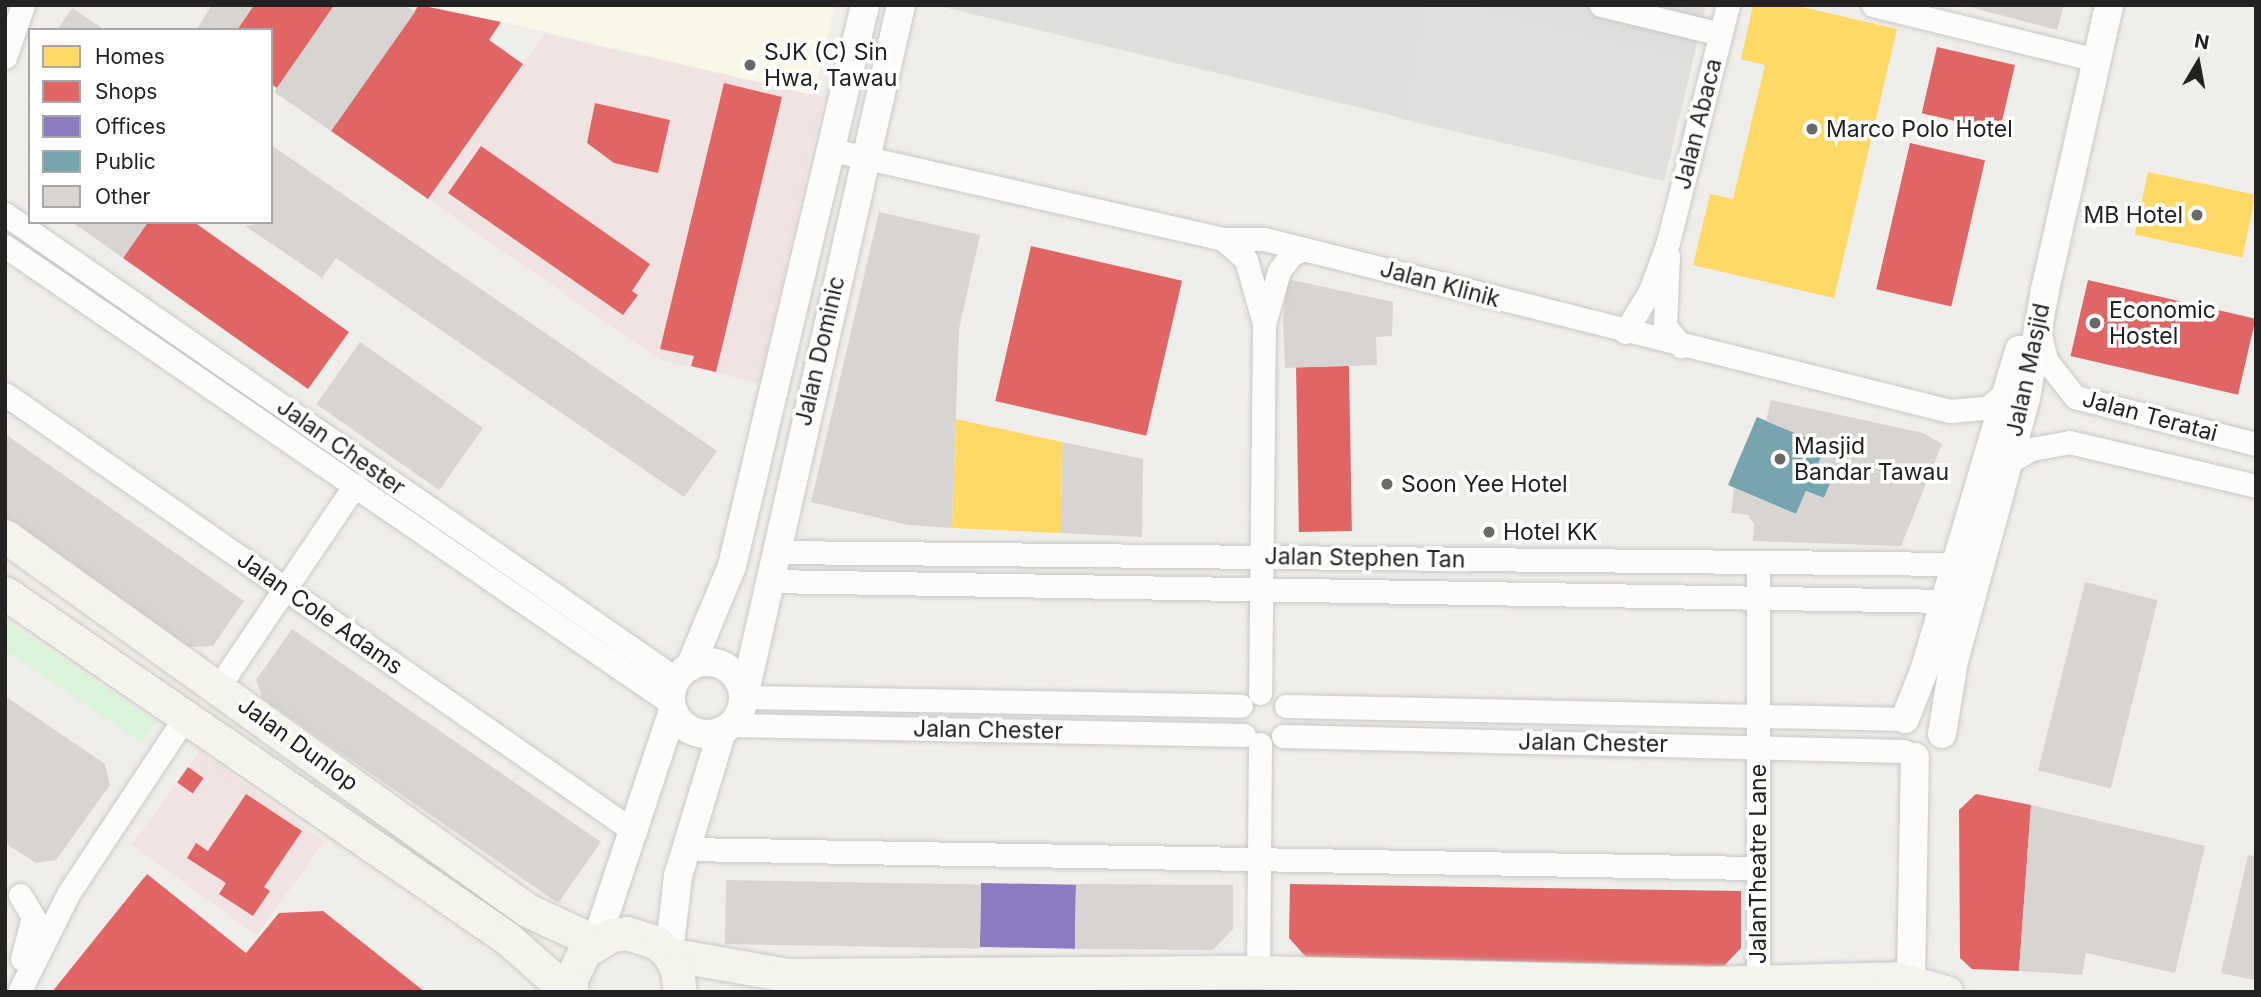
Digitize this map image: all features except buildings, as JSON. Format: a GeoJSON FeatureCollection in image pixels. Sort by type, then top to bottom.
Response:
{"type":"FeatureCollection","features":[{"type":"Feature","properties":{"kind":"main road","name":"Jalan Dunlop"},"geometry":{"type":"LineString","coordinates":[[5,536],[219,686],[527,910],[596,942]]}},
{"type":"Feature","properties":{"kind":"main road","name":"Jalan Dunlop"},"geometry":{"type":"LineString","coordinates":[[5,593],[507,938],[569,992]]}},
{"type":"Feature","properties":{"kind":"main road"},"geometry":{"type":"LineString","coordinates":[[142,633],[187,692],[185,717]]}},
{"type":"Feature","properties":{"kind":"main road"},"geometry":{"type":"LineString","coordinates":[[569,992],[576,965],[596,942],[627,933],[657,943],[669,954],[677,969],[680,992]]}},
{"type":"Feature","properties":{"kind":"main road"},"geometry":{"type":"LineString","coordinates":[[669,954],[787,975],[1184,974],[1222,989],[1253,982],[1759,986],[1910,980],[1946,992]]}},
{"type":"Feature","properties":{"kind":"street"},"geometry":{"type":"LineString","coordinates":[[5,57],[23,5]]}},
{"type":"Feature","properties":{"kind":"street","name":"Jalan Dominic"},"geometry":{"type":"LineString","coordinates":[[596,942],[635,832],[678,690],[732,566],[865,5]]}},
{"type":"Feature","properties":{"kind":"street","name":"Jalan Dominic"},"geometry":{"type":"LineString","coordinates":[[744,698],[774,552],[901,5]]}},
{"type":"Feature","properties":{"kind":"street"},"geometry":{"type":"LineString","coordinates":[[1601,5],[1721,34]]}},
{"type":"Feature","properties":{"kind":"street","name":"Jalan Abaca"},"geometry":{"type":"LineString","coordinates":[[1668,242],[1728,5]]}},
{"type":"Feature","properties":{"kind":"street"},"geometry":{"type":"LineString","coordinates":[[1873,5],[2096,60]]}},
{"type":"Feature","properties":{"kind":"street","name":"Jalan Masjid"},"geometry":{"type":"LineString","coordinates":[[1942,734],[1954,661],[2040,334],[2045,290],[2109,5]]}},
{"type":"Feature","properties":{"kind":"street","name":"Jalan Klinik"},"geometry":{"type":"LineString","coordinates":[[832,150],[1223,239],[1264,239],[1625,332],[1950,411],[1987,408],[2007,392]]}},
{"type":"Feature","properties":{"kind":"street","name":"Jalan Chester"},"geometry":{"type":"LineString","coordinates":[[5,214],[678,690]]}},
{"type":"Feature","properties":{"kind":"street"},"geometry":{"type":"LineString","coordinates":[[7,250],[26,228]]}},
{"type":"Feature","properties":{"kind":"street"},"geometry":{"type":"LineString","coordinates":[[1223,239],[1246,260],[1264,323]]}},
{"type":"Feature","properties":{"kind":"street"},"geometry":{"type":"LineString","coordinates":[[1625,332],[1650,291],[1668,242]]}},
{"type":"Feature","properties":{"kind":"street"},"geometry":{"type":"LineString","coordinates":[[1668,242],[1665,326],[1681,346]]}},
{"type":"Feature","properties":{"kind":"street"},"geometry":{"type":"LineString","coordinates":[[1253,982],[1259,859],[1252,739],[1238,721],[1251,699],[1261,589],[1264,323],[1279,271],[1292,254],[1306,249]]}},
{"type":"Feature","properties":{"kind":"street","name":"Jalan Chester"},"geometry":{"type":"LineString","coordinates":[[7,250],[355,485],[678,690]]}},
{"type":"Feature","properties":{"kind":"street"},"geometry":{"type":"LineString","coordinates":[[1910,980],[1910,754],[1898,738],[1945,601],[2030,310],[2045,290]]}},
{"type":"Feature","properties":{"kind":"street","name":"Jalan Teratai"},"geometry":{"type":"LineString","coordinates":[[2040,334],[2046,360],[2063,386],[2081,401],[2256,444]]}},
{"type":"Feature","properties":{"kind":"street","name":"Jalan Cole Adams"},"geometry":{"type":"LineString","coordinates":[[5,394],[635,832]]}},
{"type":"Feature","properties":{"kind":"street","name":"Jalan Teratai"},"geometry":{"type":"LineString","coordinates":[[2007,463],[2031,449],[2069,442],[2256,486]]}},
{"type":"Feature","properties":{"kind":"street"},"geometry":{"type":"LineString","coordinates":[[219,686],[355,485]]}},
{"type":"Feature","properties":{"kind":"street","name":"Jalan Stephen Tan"},"geometry":{"type":"LineString","coordinates":[[774,552],[1955,564]]}},
{"type":"Feature","properties":{"kind":"street","name":"JalanTheatre Lane"},"geometry":{"type":"LineString","coordinates":[[1758,562],[1759,986]]}},
{"type":"Feature","properties":{"kind":"street"},"geometry":{"type":"LineString","coordinates":[[732,566],[761,611]]}},
{"type":"Feature","properties":{"kind":"street","name":"Jalan Stephen Tan"},"geometry":{"type":"LineString","coordinates":[[768,581],[1945,601]]}},
{"type":"Feature","properties":{"kind":"street"},"geometry":{"type":"LineString","coordinates":[[669,954],[673,904],[686,849],[727,728],[744,698],[741,686],[726,667],[714,663],[678,690],[679,721],[699,733],[727,728]]}},
{"type":"Feature","properties":{"kind":"street"},"geometry":{"type":"LineString","coordinates":[[1251,699],[1275,695],[1286,706],[1289,721],[1283,736],[1252,739]]}},
{"type":"Feature","properties":{"kind":"street","name":"Jalan Chester"},"geometry":{"type":"LineString","coordinates":[[744,698],[1251,699]]}},
{"type":"Feature","properties":{"kind":"street","name":"Jalan Chester"},"geometry":{"type":"LineString","coordinates":[[1286,706],[1905,719]]}},
{"type":"Feature","properties":{"kind":"street"},"geometry":{"type":"LineString","coordinates":[[1905,719],[1924,714],[1936,721],[1942,734],[1935,752],[1910,754]]}},
{"type":"Feature","properties":{"kind":"street"},"geometry":{"type":"LineString","coordinates":[[19,992],[68,894],[185,717]]}},
{"type":"Feature","properties":{"kind":"street","name":"Jalan Chester"},"geometry":{"type":"LineString","coordinates":[[727,728],[1252,739]]}},
{"type":"Feature","properties":{"kind":"street","name":"Jalan Chester"},"geometry":{"type":"LineString","coordinates":[[1283,736],[1758,747],[1910,754]]}},
{"type":"Feature","properties":{"kind":"street"},"geometry":{"type":"LineString","coordinates":[[686,849],[1758,868]]}},
{"type":"Feature","properties":{"kind":"street"},"geometry":{"type":"LineString","coordinates":[[13,890],[48,902],[68,894]]}},
{"type":"Feature","properties":{"kind":"street"},"geometry":{"type":"LineString","coordinates":[[5,990],[33,930],[33,917],[13,890]]}},
{"type":"Feature","properties":{"kind":"shaded area","name":"SJK (C) Sin Hwa, Tawau"},"geometry":{"type":"Polygon","coordinates":[[[430,5],[835,5],[814,95],[430,5]]]}},
{"type":"Feature","properties":{"kind":"shaded area"},"geometry":{"type":"Polygon","coordinates":[[[935,5],[1706,5],[1664,181],[935,5]]]}},
{"type":"Feature","properties":{"kind":"shaded area"},"geometry":{"type":"Polygon","coordinates":[[[1425,5],[1473,5],[1679,54],[1691,68],[1664,181],[1398,118],[1425,5]]]}},
{"type":"Feature","properties":{"kind":"shaded area"},"geometry":{"type":"Polygon","coordinates":[[[545,34],[824,97],[759,383],[660,360],[428,199],[545,34]]]}},
{"type":"Feature","properties":{"kind":"shaded area"},"geometry":{"type":"Polygon","coordinates":[[[200,751],[325,842],[256,935],[132,845],[200,751]]]}},
{"type":"Feature","properties":{"kind":"green space"},"geometry":{"type":"Polygon","coordinates":[[[5,620],[156,722],[142,742],[5,650],[5,620]]]}},
{"type":"Feature","properties":{"kind":"place","name":"SJK (C) Sin Hwa, Tawau"},"geometry":{"type":"Point","coordinates":[750,65]}},
{"type":"Feature","properties":{"kind":"place","name":"Marco Polo Hotel"},"geometry":{"type":"Point","coordinates":[1812,129]}},
{"type":"Feature","properties":{"kind":"place","name":"MB Hotel"},"geometry":{"type":"Point","coordinates":[2197,215]}},
{"type":"Feature","properties":{"kind":"place","name":"Economic Hostel"},"geometry":{"type":"Point","coordinates":[2095,323]}},
{"type":"Feature","properties":{"kind":"place","name":"Masjid Bandar Tawau"},"geometry":{"type":"Point","coordinates":[1780,459]}},
{"type":"Feature","properties":{"kind":"place","name":"Soon Yee Hotel"},"geometry":{"type":"Point","coordinates":[1387,484]}},
{"type":"Feature","properties":{"kind":"place","name":"Hotel KK"},"geometry":{"type":"Point","coordinates":[1489,532]}}]}
